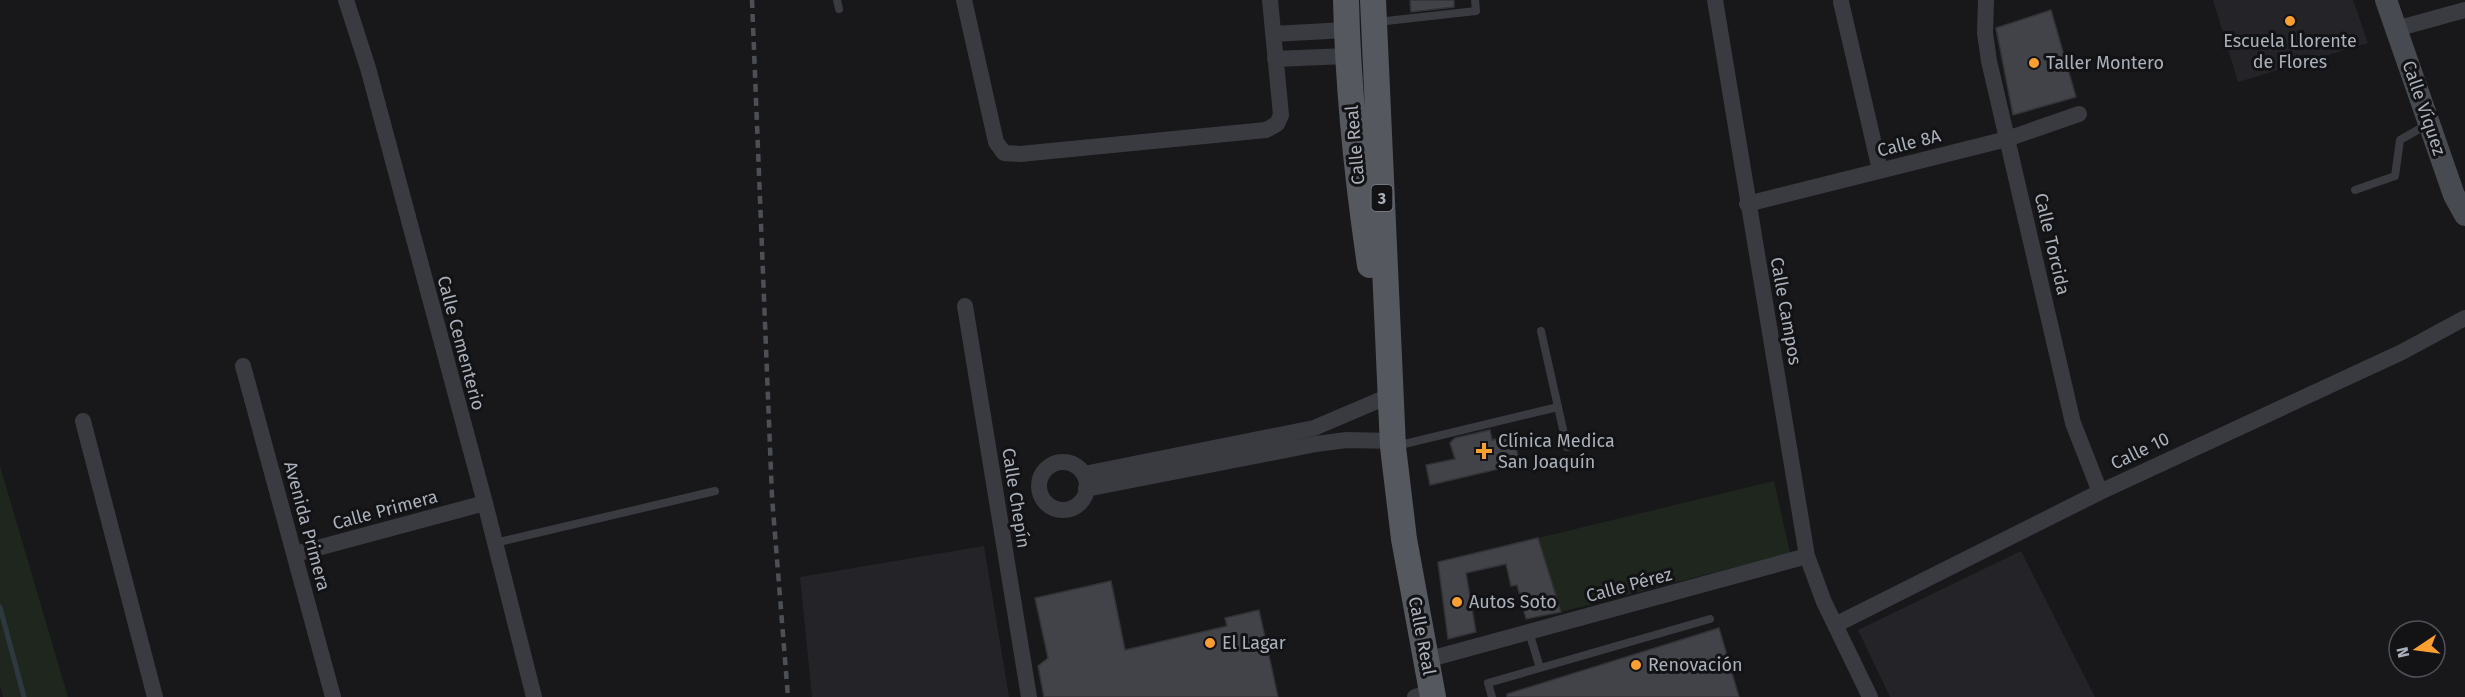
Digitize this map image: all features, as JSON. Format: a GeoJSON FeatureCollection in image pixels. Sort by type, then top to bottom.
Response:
{"type":"FeatureCollection","features":[{"type":"Feature","properties":{"kind":"main road","name":"Calle Real"},"geometry":{"type":"LineString","coordinates":[[1346,0],[1347,56],[1361,202],[1389,396]]}},
{"type":"Feature","properties":{"kind":"main road","name":"Calle Víquez"},"geometry":{"type":"LineString","coordinates":[[2386,0],[2454,195],[2465,215]]}},
{"type":"Feature","properties":{"kind":"main road","name":"Calle Real"},"geometry":{"type":"LineString","coordinates":[[1373,11],[1389,396],[1402,528],[1426,660],[1427,696]]}},
{"type":"Feature","properties":{"kind":"street","name":"Calle Cementerio"},"geometry":{"type":"LineString","coordinates":[[346,0],[368,68],[485,503],[534,697]]}},
{"type":"Feature","properties":{"kind":"street"},"geometry":{"type":"LineString","coordinates":[[964,0],[996,142],[1004,153],[1020,154],[1266,130],[1277,124],[1281,115],[1270,0]]}},
{"type":"Feature","properties":{"kind":"street","name":"Calle Campos"},"geometry":{"type":"LineString","coordinates":[[1715,0],[1807,556],[1835,625],[1870,697]]}},
{"type":"Feature","properties":{"kind":"street","name":"Calle Torcida"},"geometry":{"type":"LineString","coordinates":[[1986,0],[1985,33],[2007,139],[2073,423],[2100,492]]}},
{"type":"Feature","properties":{"kind":"street"},"geometry":{"type":"LineString","coordinates":[[1841,2],[1880,171]]}},
{"type":"Feature","properties":{"kind":"street"},"geometry":{"type":"LineString","coordinates":[[2396,28],[2465,10]]}},
{"type":"Feature","properties":{"kind":"street"},"geometry":{"type":"LineString","coordinates":[[1273,34],[1346,30]]}},
{"type":"Feature","properties":{"kind":"street"},"geometry":{"type":"LineString","coordinates":[[1275,59],[1347,56]]}},
{"type":"Feature","properties":{"kind":"street","name":"Calle 8A"},"geometry":{"type":"LineString","coordinates":[[1748,204],[2007,139],[2079,114]]}},
{"type":"Feature","properties":{"kind":"street","name":"Calle Chepín"},"geometry":{"type":"LineString","coordinates":[[965,306],[1029,697]]}},
{"type":"Feature","properties":{"kind":"street","name":"Calle 10"},"geometry":{"type":"LineString","coordinates":[[1835,625],[2100,492],[2402,352],[2465,318]]}},
{"type":"Feature","properties":{"kind":"street","name":"Avenida Primera"},"geometry":{"type":"LineString","coordinates":[[243,366],[333,697]]}},
{"type":"Feature","properties":{"kind":"street"},"geometry":{"type":"LineString","coordinates":[[1085,482],[1315,436],[1389,396]]}},
{"type":"Feature","properties":{"kind":"street"},"geometry":{"type":"LineString","coordinates":[[83,421],[154,697]]}},
{"type":"Feature","properties":{"kind":"street"},"geometry":{"type":"LineString","coordinates":[[1315,436],[1393,444]]}},
{"type":"Feature","properties":{"kind":"street","name":"Calle Primera"},"geometry":{"type":"LineString","coordinates":[[295,554],[485,503]]}},
{"type":"Feature","properties":{"kind":"street","name":"Calle Pérez"},"geometry":{"type":"LineString","coordinates":[[1426,660],[1807,556]]}},
{"type":"Feature","properties":{"kind":"lane"},"geometry":{"type":"LineString","coordinates":[[1373,11],[1476,11],[1475,0]]}},
{"type":"Feature","properties":{"kind":"lane"},"geometry":{"type":"LineString","coordinates":[[2355,190],[2395,176],[2400,140],[2428,124]]}},
{"type":"Feature","properties":{"kind":"lane"},"geometry":{"type":"LineString","coordinates":[[1541,331],[1567,447]]}},
{"type":"Feature","properties":{"kind":"lane"},"geometry":{"type":"LineString","coordinates":[[1393,444],[1558,407]]}},
{"type":"Feature","properties":{"kind":"lane"},"geometry":{"type":"LineString","coordinates":[[495,543],[715,491]]}},
{"type":"Feature","properties":{"kind":"lane"},"geometry":{"type":"LineString","coordinates":[[1492,697],[1488,683],[1710,619]]}},
{"type":"Feature","properties":{"kind":"lane"},"geometry":{"type":"LineString","coordinates":[[1529,632],[1540,668]]}},
{"type":"Feature","properties":{"kind":"shaded area","name":"Escuela Llorente de Flores"},"geometry":{"type":"Polygon","coordinates":[[[2213,0],[2353,0],[2368,43],[2238,82],[2213,0]]]}},
{"type":"Feature","properties":{"kind":"shaded area"},"geometry":{"type":"Polygon","coordinates":[[[0,466],[68,697],[3,697],[0,686],[0,466]]]}},
{"type":"Feature","properties":{"kind":"shaded area"},"geometry":{"type":"Polygon","coordinates":[[[1774,481],[1790,553],[1561,612],[1538,538],[1774,481]]]}},
{"type":"Feature","properties":{"kind":"shaded area"},"geometry":{"type":"Polygon","coordinates":[[[984,546],[1009,697],[812,697],[800,577],[984,546]]]}},
{"type":"Feature","properties":{"kind":"shaded area"},"geometry":{"type":"Polygon","coordinates":[[[2021,551],[2095,697],[1890,697],[1858,630],[2021,551]]]}},
{"type":"Feature","properties":{"kind":"building"},"geometry":{"type":"Polygon","coordinates":[[[1410,0],[1454,0],[1454,7],[1411,12],[1410,0]]]}},
{"type":"Feature","properties":{"kind":"building","name":"Taller Montero"},"geometry":{"type":"Polygon","coordinates":[[[2051,10],[2076,97],[2013,115],[1996,28],[2051,10]]]}},
{"type":"Feature","properties":{"kind":"building","name":"Clínica Medica San Joaquín"},"geometry":{"type":"Polygon","coordinates":[[[1490,430],[1492,440],[1513,435],[1520,464],[1430,485],[1426,465],[1455,459],[1450,443],[1455,438],[1490,430]]]}},
{"type":"Feature","properties":{"kind":"building","name":"Autos Soto"},"geometry":{"type":"Polygon","coordinates":[[[1538,538],[1561,612],[1526,619],[1517,585],[1511,586],[1506,564],[1466,573],[1476,632],[1448,639],[1438,562],[1538,538]]]}},
{"type":"Feature","properties":{"kind":"building","name":"El Lagar"},"geometry":{"type":"Polygon","coordinates":[[[1111,581],[1125,650],[1227,626],[1225,618],[1259,610],[1278,697],[1044,697],[1038,666],[1048,658],[1035,598],[1111,581]]]}},
{"type":"Feature","properties":{"kind":"building"},"geometry":{"type":"Polygon","coordinates":[[[1719,628],[1739,697],[1507,697],[1507,694],[1719,628]]]}},
{"type":"Feature","properties":{"kind":"waterway"},"geometry":{"type":"LineString","coordinates":[[0,607],[24,697]]}},
{"type":"Feature","properties":{"kind":"railway"},"geometry":{"type":"LineString","coordinates":[[752,0],[772,497],[788,697]]}},
{"type":"Feature","properties":{"kind":"place","name":"Escuela Llorente de Flores"},"geometry":{"type":"Point","coordinates":[2290,21]}},
{"type":"Feature","properties":{"kind":"place","name":"Taller Montero"},"geometry":{"type":"Point","coordinates":[2034,63]}},
{"type":"Feature","properties":{"kind":"place","name":"Clínica Medica San Joaquín"},"geometry":{"type":"Point","coordinates":[1484,451]}},
{"type":"Feature","properties":{"kind":"place","name":"Autos Soto"},"geometry":{"type":"Point","coordinates":[1457,602]}},
{"type":"Feature","properties":{"kind":"place","name":"El Lagar"},"geometry":{"type":"Point","coordinates":[1210,643]}},
{"type":"Feature","properties":{"kind":"place","name":"Renovación"},"geometry":{"type":"Point","coordinates":[1636,665]}}]}
